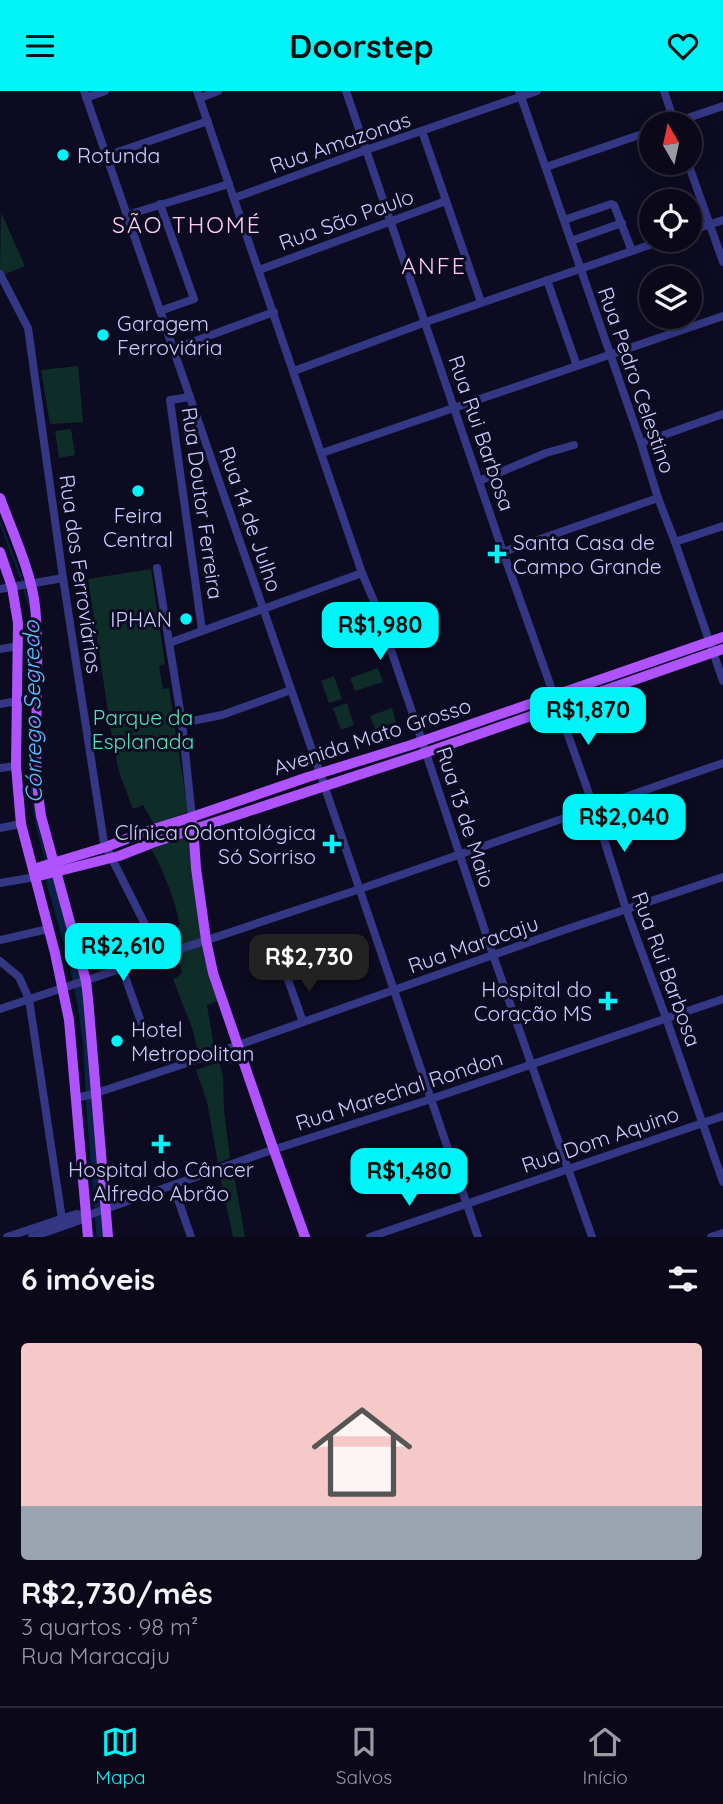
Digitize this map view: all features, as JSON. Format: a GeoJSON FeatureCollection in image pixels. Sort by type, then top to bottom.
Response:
{"type":"FeatureCollection","features":[{"type":"Feature","properties":{"kind":"main road"},"geometry":{"type":"LineString","coordinates":[[0,498],[31,584],[36,621],[36,771],[48,929],[66,987],[78,1097],[88,1237]]}},
{"type":"Feature","properties":{"kind":"main road"},"geometry":{"type":"LineString","coordinates":[[0,552],[13,587],[18,623],[16,765],[22,824],[44,871],[82,982],[90,1014],[108,1237]]}},
{"type":"Feature","properties":{"kind":"main road","name":"Avenida Mato Grosso"},"geometry":{"type":"LineString","coordinates":[[44,871],[150,830],[422,741],[723,637]]}},
{"type":"Feature","properties":{"kind":"main road","name":"Avenida Mato Grosso"},"geometry":{"type":"LineString","coordinates":[[44,871],[112,857],[718,651]]}},
{"type":"Feature","properties":{"kind":"main road"},"geometry":{"type":"LineString","coordinates":[[192,817],[206,940],[214,973],[305,1237]]}},
{"type":"Feature","properties":{"kind":"street"},"geometry":{"type":"LineString","coordinates":[[85,94],[106,91]]}},
{"type":"Feature","properties":{"kind":"street"},"geometry":{"type":"LineString","coordinates":[[198,94],[218,91]]}},
{"type":"Feature","properties":{"kind":"street","name":"Rua Rui Barbosa"},"geometry":{"type":"LineString","coordinates":[[346,91],[503,552],[594,808],[626,909],[723,1182]]}},
{"type":"Feature","properties":{"kind":"street","name":"Rua Amazonas"},"geometry":{"type":"LineString","coordinates":[[234,198],[520,94],[537,91]]}},
{"type":"Feature","properties":{"kind":"street"},"geometry":{"type":"LineString","coordinates":[[664,91],[670,112]]}},
{"type":"Feature","properties":{"kind":"street","name":"Rua 14 de Julho"},"geometry":{"type":"LineString","coordinates":[[85,94],[478,1237]]}},
{"type":"Feature","properties":{"kind":"street","name":"Rua 13 de Maio"},"geometry":{"type":"LineString","coordinates":[[198,94],[592,1237]]}},
{"type":"Feature","properties":{"kind":"street","name":"Rua Pedro Celestino"},"geometry":{"type":"LineString","coordinates":[[520,94],[658,498],[710,642],[718,651],[723,681]]}},
{"type":"Feature","properties":{"kind":"street"},"geometry":{"type":"LineString","coordinates":[[702,114],[723,106]]}},
{"type":"Feature","properties":{"kind":"street"},"geometry":{"type":"LineString","coordinates":[[106,156],[208,121]]}},
{"type":"Feature","properties":{"kind":"street"},"geometry":{"type":"LineString","coordinates":[[422,131],[481,302]]}},
{"type":"Feature","properties":{"kind":"street"},"geometry":{"type":"LineString","coordinates":[[546,167],[639,135]]}},
{"type":"Feature","properties":{"kind":"street"},"geometry":{"type":"LineString","coordinates":[[692,175],[723,262]]}},
{"type":"Feature","properties":{"kind":"street"},"geometry":{"type":"LineString","coordinates":[[127,215],[229,184]]}},
{"type":"Feature","properties":{"kind":"street","name":"Rua São Paulo"},"geometry":{"type":"LineString","coordinates":[[259,270],[446,201]]}},
{"type":"Feature","properties":{"kind":"street"},"geometry":{"type":"LineString","coordinates":[[160,204],[194,299],[160,311]]}},
{"type":"Feature","properties":{"kind":"street"},"geometry":{"type":"LineString","coordinates":[[564,220],[614,205],[632,251]]}},
{"type":"Feature","properties":{"kind":"street"},"geometry":{"type":"LineString","coordinates":[[702,227],[723,219]]}},
{"type":"Feature","properties":{"kind":"street"},"geometry":{"type":"LineString","coordinates":[[571,241],[622,223]]}},
{"type":"Feature","properties":{"kind":"street"},"geometry":{"type":"LineString","coordinates":[[294,370],[639,249]]}},
{"type":"Feature","properties":{"kind":"street","name":"Rua dos Ferroviários"},"geometry":{"type":"LineString","coordinates":[[0,274],[28,328],[63,578],[106,847],[161,956]]}},
{"type":"Feature","properties":{"kind":"street"},"geometry":{"type":"LineString","coordinates":[[547,280],[577,366]]}},
{"type":"Feature","properties":{"kind":"street"},"geometry":{"type":"LineString","coordinates":[[174,352],[184,345],[274,312]]}},
{"type":"Feature","properties":{"kind":"street"},"geometry":{"type":"LineString","coordinates":[[322,453],[723,316]]}},
{"type":"Feature","properties":{"kind":"street","name":"Rua Doutor Ferreira"},"geometry":{"type":"LineString","coordinates":[[190,397],[170,400],[202,630]]}},
{"type":"Feature","properties":{"kind":"street"},"geometry":{"type":"LineString","coordinates":[[641,443],[723,414]]}},
{"type":"Feature","properties":{"kind":"street"},"geometry":{"type":"LineString","coordinates":[[479,481],[574,445]]}},
{"type":"Feature","properties":{"kind":"street"},"geometry":{"type":"LineString","coordinates":[[503,552],[658,498]]}},
{"type":"Feature","properties":{"kind":"street"},"geometry":{"type":"LineString","coordinates":[[676,542],[723,526]]}},
{"type":"Feature","properties":{"kind":"street"},"geometry":{"type":"LineString","coordinates":[[157,568],[182,723],[192,817]]}},
{"type":"Feature","properties":{"kind":"street"},"geometry":{"type":"LineString","coordinates":[[169,643],[362,573]]}},
{"type":"Feature","properties":{"kind":"street"},"geometry":{"type":"LineString","coordinates":[[0,589],[63,578]]}},
{"type":"Feature","properties":{"kind":"street"},"geometry":{"type":"LineString","coordinates":[[0,649],[19,646]]}},
{"type":"Feature","properties":{"kind":"street"},"geometry":{"type":"LineString","coordinates":[[182,723],[222,715],[292,690]]}},
{"type":"Feature","properties":{"kind":"street"},"geometry":{"type":"LineString","coordinates":[[0,704],[17,701]]}},
{"type":"Feature","properties":{"kind":"street"},"geometry":{"type":"LineString","coordinates":[[0,1009],[360,889],[723,763]]}},
{"type":"Feature","properties":{"kind":"street"},"geometry":{"type":"LineString","coordinates":[[0,768],[16,765]]}},
{"type":"Feature","properties":{"kind":"street"},"geometry":{"type":"LineString","coordinates":[[0,828],[22,824]]}},
{"type":"Feature","properties":{"kind":"street"},"geometry":{"type":"LineString","coordinates":[[0,883],[44,871]]}},
{"type":"Feature","properties":{"kind":"street","name":"Rua Maracaju"},"geometry":{"type":"LineString","coordinates":[[78,1097],[95,1094],[723,877]]}},
{"type":"Feature","properties":{"kind":"street"},"geometry":{"type":"LineString","coordinates":[[0,940],[48,929]]}},
{"type":"Feature","properties":{"kind":"street"},"geometry":{"type":"LineString","coordinates":[[2,965],[19,977],[29,999],[62,1219]]}},
{"type":"Feature","properties":{"kind":"street"},"geometry":{"type":"LineString","coordinates":[[122,968],[141,1022]]}},
{"type":"Feature","properties":{"kind":"street"},"geometry":{"type":"LineString","coordinates":[[287,977],[303,1022]]}},
{"type":"Feature","properties":{"kind":"street","name":"Rua Marechal Rondon"},"geometry":{"type":"LineString","coordinates":[[32,1237],[274,1150],[723,999]]}},
{"type":"Feature","properties":{"kind":"street","name":"Rua Dom Aquino"},"geometry":{"type":"LineString","coordinates":[[370,1237],[723,1116]]}},
{"type":"Feature","properties":{"kind":"street"},"geometry":{"type":"LineString","coordinates":[[173,1185],[191,1237]]}},
{"type":"Feature","properties":{"kind":"street","name":"Rua Marechal Rondon"},"geometry":{"type":"LineString","coordinates":[[7,1237],[76,1214],[87,1216]]}},
{"type":"Feature","properties":{"kind":"street"},"geometry":{"type":"LineString","coordinates":[[711,1237],[723,1233]]}},
{"type":"Feature","properties":{"kind":"green space"},"geometry":{"type":"Polygon","coordinates":[[[1,212],[25,266],[3,275],[0,268],[1,212]]]}},
{"type":"Feature","properties":{"kind":"green space"},"geometry":{"type":"Polygon","coordinates":[[[78,366],[83,422],[50,424],[41,370],[78,366]]]}},
{"type":"Feature","properties":{"kind":"green space"},"geometry":{"type":"Polygon","coordinates":[[[71,429],[75,455],[59,458],[55,431],[71,429]]]}},
{"type":"Feature","properties":{"kind":"green space","name":"Parque da Esplanada"},"geometry":{"type":"Polygon","coordinates":[[[151,569],[165,664],[159,666],[163,689],[169,688],[188,812],[154,824],[143,805],[133,809],[119,772],[88,579],[151,569]]]}},
{"type":"Feature","properties":{"kind":"green space"},"geometry":{"type":"Polygon","coordinates":[[[378,668],[383,682],[355,691],[350,678],[378,668]]]}},
{"type":"Feature","properties":{"kind":"green space"},"geometry":{"type":"Polygon","coordinates":[[[334,676],[342,699],[329,703],[321,681],[334,676]]]}},
{"type":"Feature","properties":{"kind":"green space"},"geometry":{"type":"Polygon","coordinates":[[[347,703],[354,725],[341,730],[333,708],[347,703]]]}},
{"type":"Feature","properties":{"kind":"green space"},"geometry":{"type":"Polygon","coordinates":[[[392,708],[396,722],[375,729],[370,716],[392,708]]]}},
{"type":"Feature","properties":{"kind":"green space"},"geometry":{"type":"Polygon","coordinates":[[[184,837],[189,839],[204,956],[218,1001],[207,1005],[214,1047],[198,1052],[173,979],[182,972],[178,917],[166,880],[151,849],[184,837]]]}},
{"type":"Feature","properties":{"kind":"green space"},"geometry":{"type":"Polygon","coordinates":[[[219,1062],[223,1077],[230,1158],[218,1163],[207,1102],[196,1070],[219,1062]]]}},
{"type":"Feature","properties":{"kind":"green space"},"geometry":{"type":"Polygon","coordinates":[[[234,1175],[245,1237],[233,1237],[221,1180],[234,1175]]]}},
{"type":"Feature","properties":{"kind":"waterway","name":"Córrego Segredo"},"geometry":{"type":"LineString","coordinates":[[0,522],[23,583]]}},
{"type":"Feature","properties":{"kind":"waterway","name":"Córrego Segredo"},"geometry":{"type":"LineString","coordinates":[[24,588],[31,610]]}},
{"type":"Feature","properties":{"kind":"waterway","name":"Córrego Segredo"},"geometry":{"type":"LineString","coordinates":[[32,766],[35,813],[46,860]]}},
{"type":"Feature","properties":{"kind":"waterway","name":"Córrego Segredo"},"geometry":{"type":"LineString","coordinates":[[48,872],[72,956],[82,1004],[88,1048],[101,1237]]}},
{"type":"Feature","properties":{"kind":"place","name":"Rotunda"},"geometry":{"type":"Point","coordinates":[63,155]}},
{"type":"Feature","properties":{"kind":"place","name":"Garagem Ferroviária"},"geometry":{"type":"Point","coordinates":[103,335]}},
{"type":"Feature","properties":{"kind":"place","name":"Feira Central"},"geometry":{"type":"Point","coordinates":[138,491]}},
{"type":"Feature","properties":{"kind":"place","name":"Santa Casa de Campo Grande"},"geometry":{"type":"Point","coordinates":[497,554]}},
{"type":"Feature","properties":{"kind":"place","name":"IPHAN"},"geometry":{"type":"Point","coordinates":[186,619]}},
{"type":"Feature","properties":{"kind":"place","name":"Clínica Odontológica Só Sorriso"},"geometry":{"type":"Point","coordinates":[332,844]}},
{"type":"Feature","properties":{"kind":"place","name":"Hospital do Coração MS"},"geometry":{"type":"Point","coordinates":[608,1001]}},
{"type":"Feature","properties":{"kind":"place","name":"Hotel Metropolitan"},"geometry":{"type":"Point","coordinates":[117,1041]}},
{"type":"Feature","properties":{"kind":"place","name":"Hospital do Câncer Alfredo Abrão"},"geometry":{"type":"Point","coordinates":[161,1144]}},
{"type":"Feature","properties":{"kind":"district","name":"SÃO THOMÉ"},"geometry":{"type":"Point","coordinates":[187,224]}},
{"type":"Feature","properties":{"kind":"district","name":"ANFE"},"geometry":{"type":"Point","coordinates":[434,265]}}]}
